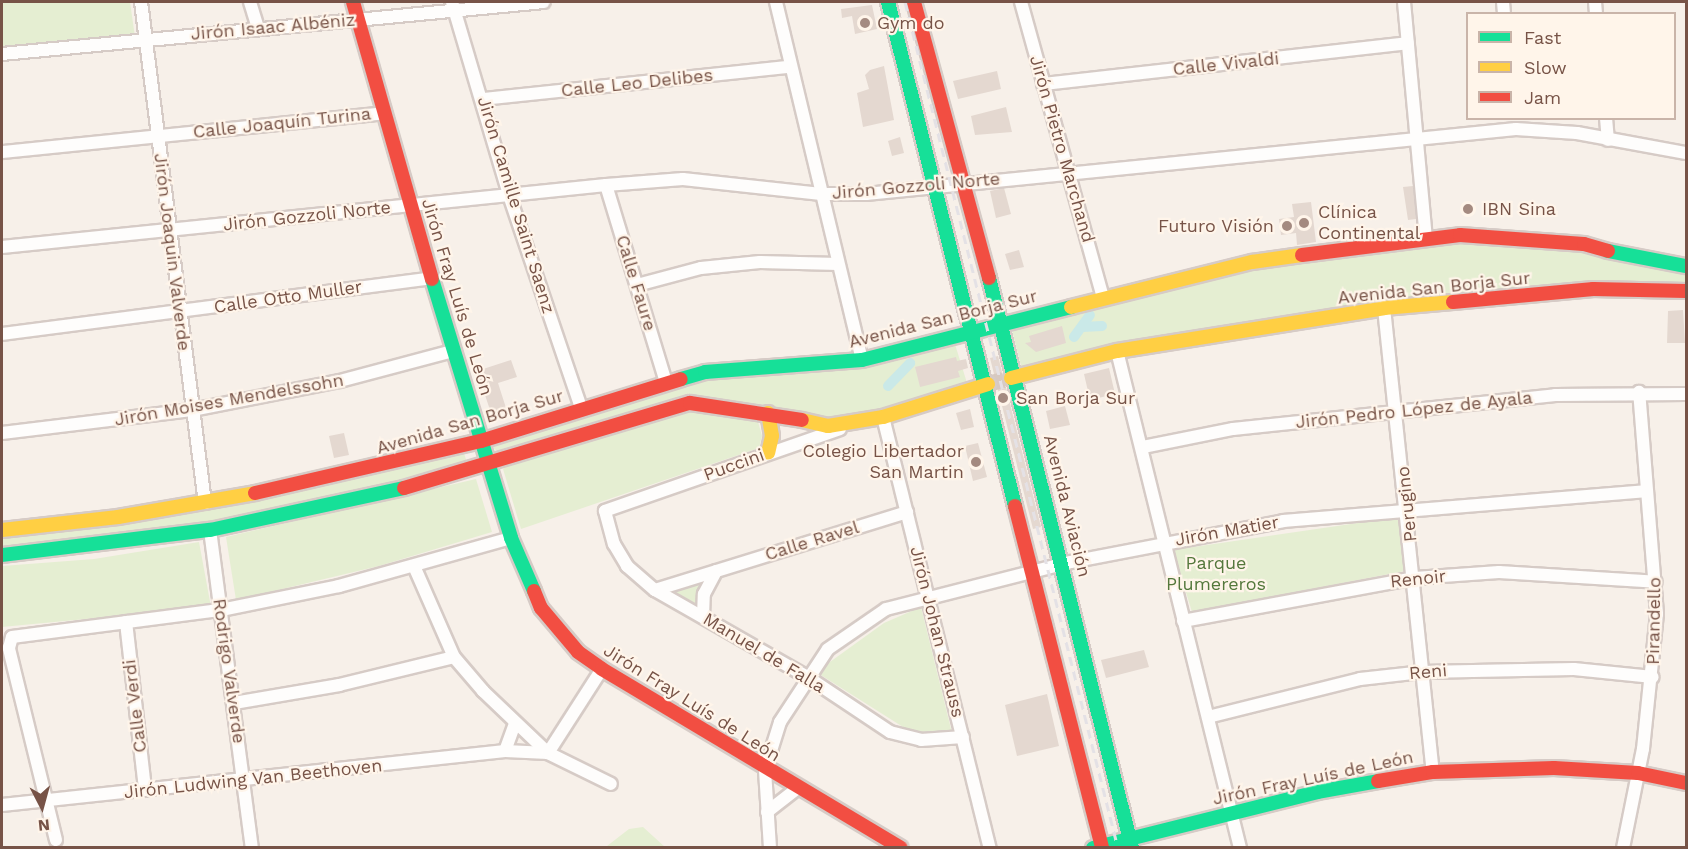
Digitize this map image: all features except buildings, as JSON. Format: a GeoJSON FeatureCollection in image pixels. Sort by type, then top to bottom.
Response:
{"type":"FeatureCollection","features":[{"type":"Feature","properties":{"kind":"main road","name":"Jirón Fray Luís de León"},"geometry":{"type":"LineString","coordinates":[[353,2],[453,351],[511,538],[541,608],[578,652],[603,669],[796,789],[901,848]]}},
{"type":"Feature","properties":{"kind":"main road"},"geometry":{"type":"LineString","coordinates":[[888,2],[971,333],[986,384],[1099,847]]}},
{"type":"Feature","properties":{"kind":"main road","name":"Avenida Aviación"},"geometry":{"type":"LineString","coordinates":[[914,2],[1063,563],[1131,843]]}},
{"type":"Feature","properties":{"kind":"main road","name":"Avenida San Borja Sur"},"geometry":{"type":"LineString","coordinates":[[2,530],[205,503],[302,485],[482,441],[581,408],[705,372],[862,360],[1103,297],[1252,262],[1426,238],[1542,239],[1686,266]]}},
{"type":"Feature","properties":{"kind":"main road","name":"Avenida San Borja Sur"},"geometry":{"type":"LineString","coordinates":[[1013,377],[1117,351],[1384,308],[1593,289],[1686,291]]}},
{"type":"Feature","properties":{"kind":"main road"},"geometry":{"type":"LineString","coordinates":[[2,555],[210,530],[358,501],[489,465],[690,403],[768,413],[813,425],[863,422],[986,384]]}},
{"type":"Feature","properties":{"kind":"main road"},"geometry":{"type":"LineString","coordinates":[[768,413],[768,453]]}},
{"type":"Feature","properties":{"kind":"main road","name":"Jirón Fray Luís de León"},"geometry":{"type":"LineString","coordinates":[[1099,847],[1131,843],[1232,813],[1433,772],[1554,768],[1638,773],[1686,783]]}},
{"type":"Feature","properties":{"kind":"street","name":"Jirón Joaquin Valverde"},"geometry":{"type":"LineString","coordinates":[[141,2],[205,503]]}},
{"type":"Feature","properties":{"kind":"street"},"geometry":{"type":"LineString","coordinates":[[250,2],[258,28]]}},
{"type":"Feature","properties":{"kind":"street","name":"Jirón Isaac Albéniz"},"geometry":{"type":"LineString","coordinates":[[2,54],[358,20],[454,6],[544,2]]}},
{"type":"Feature","properties":{"kind":"street"},"geometry":{"type":"LineString","coordinates":[[776,2],[862,360]]}},
{"type":"Feature","properties":{"kind":"street","name":"Jirón Pietro Marchand"},"geometry":{"type":"LineString","coordinates":[[1021,2],[1103,297]]}},
{"type":"Feature","properties":{"kind":"street"},"geometry":{"type":"LineString","coordinates":[[1404,2],[1426,238]]}},
{"type":"Feature","properties":{"kind":"street","name":"Jirón Camille Saint Saenz"},"geometry":{"type":"LineString","coordinates":[[454,6],[483,99],[509,195],[581,408]]}},
{"type":"Feature","properties":{"kind":"street","name":"Calle Vivaldi"},"geometry":{"type":"LineString","coordinates":[[1043,84],[1408,43]]}},
{"type":"Feature","properties":{"kind":"street","name":"Calle Leo Delibes"},"geometry":{"type":"LineString","coordinates":[[483,99],[790,67]]}},
{"type":"Feature","properties":{"kind":"street","name":"Calle Joaquín Turina"},"geometry":{"type":"LineString","coordinates":[[2,152],[383,113]]}},
{"type":"Feature","properties":{"kind":"street"},"geometry":{"type":"LineString","coordinates":[[1606,120],[1608,140]]}},
{"type":"Feature","properties":{"kind":"street","name":"Jirón Gozzoli Norte"},"geometry":{"type":"LineString","coordinates":[[2,247],[683,179],[821,194],[934,187],[1416,138],[1516,124],[1686,153]]}},
{"type":"Feature","properties":{"kind":"street","name":"Calle Faure"},"geometry":{"type":"LineString","coordinates":[[606,185],[666,382]]}},
{"type":"Feature","properties":{"kind":"street"},"geometry":{"type":"LineString","coordinates":[[637,285],[701,268],[760,262],[838,264]]}},
{"type":"Feature","properties":{"kind":"street","name":"Calle Otto Muller"},"geometry":{"type":"LineString","coordinates":[[2,334],[432,278]]}},
{"type":"Feature","properties":{"kind":"street","name":"Perugino"},"geometry":{"type":"LineString","coordinates":[[1384,308],[1408,508],[1433,772]]}},
{"type":"Feature","properties":{"kind":"street","name":"Jirón Moises Mendelssohn"},"geometry":{"type":"LineString","coordinates":[[2,433],[192,410],[340,381],[453,351]]}},
{"type":"Feature","properties":{"kind":"street"},"geometry":{"type":"LineString","coordinates":[[1117,351],[1143,447],[1163,542],[1240,848]]}},
{"type":"Feature","properties":{"kind":"street","name":"Jirón Pedro López de Ayala"},"geometry":{"type":"LineString","coordinates":[[1143,447],[1233,429],[1555,395],[1639,392],[1686,394]]}},
{"type":"Feature","properties":{"kind":"street","name":"Pirandello"},"geometry":{"type":"LineString","coordinates":[[1623,848],[1638,773],[1653,677],[1656,582],[1645,491],[1639,392]]}},
{"type":"Feature","properties":{"kind":"street","name":"Jirón Johan Strauss"},"geometry":{"type":"LineString","coordinates":[[883,417],[990,848]]}},
{"type":"Feature","properties":{"kind":"street","name":"Puccini"},"geometry":{"type":"LineString","coordinates":[[605,511],[863,422]]}},
{"type":"Feature","properties":{"kind":"street","name":"Jirón Matier"},"geometry":{"type":"LineString","coordinates":[[770,848],[765,770],[780,722],[807,676],[828,649],[855,628],[886,609],[927,595],[1063,563],[1163,542],[1283,521],[1408,508],[1645,491]]}},
{"type":"Feature","properties":{"kind":"street","name":"Manuel de Falla"},"geometry":{"type":"LineString","coordinates":[[605,511],[614,543],[627,566],[655,590],[807,676],[905,738],[963,737]]}},
{"type":"Feature","properties":{"kind":"street","name":"Calle Ravel"},"geometry":{"type":"LineString","coordinates":[[655,590],[907,512]]}},
{"type":"Feature","properties":{"kind":"street","name":"Rodrigo Valverde"},"geometry":{"type":"LineString","coordinates":[[210,530],[252,848]]}},
{"type":"Feature","properties":{"kind":"street"},"geometry":{"type":"LineString","coordinates":[[56,840],[10,640],[221,610],[414,566],[511,538]]}},
{"type":"Feature","properties":{"kind":"street"},"geometry":{"type":"LineString","coordinates":[[414,566],[453,657],[515,723],[548,753],[611,784]]}},
{"type":"Feature","properties":{"kind":"street"},"geometry":{"type":"LineString","coordinates":[[703,617],[704,594],[716,571]]}},
{"type":"Feature","properties":{"kind":"street","name":"Renoir"},"geometry":{"type":"LineString","coordinates":[[1183,621],[1415,578],[1499,572],[1656,582]]}},
{"type":"Feature","properties":{"kind":"street","name":"Calle Verdi"},"geometry":{"type":"LineString","coordinates":[[126,622],[145,790]]}},
{"type":"Feature","properties":{"kind":"street"},"geometry":{"type":"LineString","coordinates":[[234,703],[339,685],[453,657]]}},
{"type":"Feature","properties":{"kind":"street"},"geometry":{"type":"LineString","coordinates":[[548,753],[603,669]]}},
{"type":"Feature","properties":{"kind":"street","name":"Reni"},"geometry":{"type":"LineString","coordinates":[[1208,717],[1360,679],[1422,672],[1574,669],[1653,677]]}},
{"type":"Feature","properties":{"kind":"street"},"geometry":{"type":"LineString","coordinates":[[505,751],[515,723]]}},
{"type":"Feature","properties":{"kind":"street","name":"Jirón Ludwing Van Beethoven"},"geometry":{"type":"LineString","coordinates":[[2,805],[244,781],[505,751],[548,753]]}},
{"type":"Feature","properties":{"kind":"street"},"geometry":{"type":"LineString","coordinates":[[767,812],[796,789]]}},
{"type":"Feature","properties":{"kind":"green space"},"geometry":{"type":"Polygon","coordinates":[[[2,2],[130,2],[135,37],[2,50],[2,2]]]}},
{"type":"Feature","properties":{"kind":"green space"},"geometry":{"type":"Polygon","coordinates":[[[1452,243],[1560,245],[1686,270],[1686,286],[1574,286],[1022,370],[1011,326],[1251,269],[1452,243]]]}},
{"type":"Feature","properties":{"kind":"green space"},"geometry":{"type":"Polygon","coordinates":[[[954,341],[967,383],[886,411],[821,419],[699,396],[645,407],[503,455],[493,448],[499,442],[699,379],[954,341]]]}},
{"type":"Feature","properties":{"kind":"green space"},"geometry":{"type":"Polygon","coordinates":[[[681,408],[757,418],[762,436],[759,448],[521,529],[503,469],[681,408]]]}},
{"type":"Feature","properties":{"kind":"green space"},"geometry":{"type":"Polygon","coordinates":[[[464,453],[468,466],[217,525],[2,548],[2,535],[289,494],[464,453]]]}},
{"type":"Feature","properties":{"kind":"green space"},"geometry":{"type":"Polygon","coordinates":[[[476,479],[492,532],[379,566],[236,600],[226,537],[476,479]]]}},
{"type":"Feature","properties":{"kind":"green space","name":"Parque Plumereros"},"geometry":{"type":"Polygon","coordinates":[[[1399,517],[1405,571],[1192,612],[1173,550],[1399,517]]]}},
{"type":"Feature","properties":{"kind":"green space"},"geometry":{"type":"Polygon","coordinates":[[[199,542],[211,607],[2,627],[2,566],[94,559],[199,542]]]}},
{"type":"Feature","properties":{"kind":"green space"},"geometry":{"type":"Polygon","coordinates":[[[716,571],[703,617],[655,590],[716,571]]]}},
{"type":"Feature","properties":{"kind":"green space"},"geometry":{"type":"Polygon","coordinates":[[[921,607],[952,733],[911,732],[816,672],[884,623],[921,607]]]}},
{"type":"Feature","properties":{"kind":"green space"},"geometry":{"type":"Polygon","coordinates":[[[643,827],[665,847],[595,847],[607,846],[629,829],[643,827]]]}},
{"type":"Feature","properties":{"kind":"waterway"},"geometry":{"type":"LineString","coordinates":[[1074,337],[1090,315]]}},
{"type":"Feature","properties":{"kind":"waterway"},"geometry":{"type":"LineString","coordinates":[[1082,327],[1102,326]]}},
{"type":"Feature","properties":{"kind":"waterway"},"geometry":{"type":"LineString","coordinates":[[888,386],[910,363]]}},
{"type":"Feature","properties":{"kind":"tunnel"},"geometry":{"type":"LineString","coordinates":[[988,384],[1011,378]]}},
{"type":"Feature","properties":{"kind":"railway"},"geometry":{"type":"LineString","coordinates":[[905,2],[1118,848]]}},
{"type":"Feature","properties":{"kind":"traffic: fast"},"geometry":{"type":"LineString","coordinates":[[888,2],[1015,506]]}},
{"type":"Feature","properties":{"kind":"traffic: fast"},"geometry":{"type":"LineString","coordinates":[[1608,251],[1686,266]]}},
{"type":"Feature","properties":{"kind":"traffic: fast"},"geometry":{"type":"LineString","coordinates":[[989,278],[1132,848]]}},
{"type":"Feature","properties":{"kind":"traffic: fast"},"geometry":{"type":"LineString","coordinates":[[432,279],[511,538],[534,591]]}},
{"type":"Feature","properties":{"kind":"traffic: fast"},"geometry":{"type":"LineString","coordinates":[[681,379],[705,372],[862,360],[1071,307]]}},
{"type":"Feature","properties":{"kind":"traffic: fast"},"geometry":{"type":"LineString","coordinates":[[2,555],[210,530],[404,488]]}},
{"type":"Feature","properties":{"kind":"traffic: fast"},"geometry":{"type":"LineString","coordinates":[[1093,848],[1317,792],[1378,781]]}},
{"type":"Feature","properties":{"kind":"traffic: slow"},"geometry":{"type":"LineString","coordinates":[[1071,307],[1252,262],[1302,255]]}},
{"type":"Feature","properties":{"kind":"traffic: slow"},"geometry":{"type":"LineString","coordinates":[[1011,378],[1117,351],[1384,308],[1453,302]]}},
{"type":"Feature","properties":{"kind":"traffic: slow"},"geometry":{"type":"LineString","coordinates":[[802,420],[828,426],[883,417],[988,384]]}},
{"type":"Feature","properties":{"kind":"traffic: slow"},"geometry":{"type":"LineString","coordinates":[[768,413],[772,436],[768,453]]}},
{"type":"Feature","properties":{"kind":"traffic: slow"},"geometry":{"type":"LineString","coordinates":[[2,530],[118,517],[255,493]]}},
{"type":"Feature","properties":{"kind":"traffic: jam"},"geometry":{"type":"LineString","coordinates":[[353,2],[432,279]]}},
{"type":"Feature","properties":{"kind":"traffic: jam"},"geometry":{"type":"LineString","coordinates":[[914,2],[989,278]]}},
{"type":"Feature","properties":{"kind":"traffic: jam"},"geometry":{"type":"LineString","coordinates":[[1302,255],[1460,235],[1584,244],[1608,251]]}},
{"type":"Feature","properties":{"kind":"traffic: jam"},"geometry":{"type":"LineString","coordinates":[[1453,302],[1593,289],[1686,291]]}},
{"type":"Feature","properties":{"kind":"traffic: jam"},"geometry":{"type":"LineString","coordinates":[[255,493],[481,441],[681,379]]}},
{"type":"Feature","properties":{"kind":"traffic: jam"},"geometry":{"type":"LineString","coordinates":[[404,488],[690,403],[802,420]]}},
{"type":"Feature","properties":{"kind":"traffic: jam"},"geometry":{"type":"LineString","coordinates":[[1015,506],[1102,848]]}},
{"type":"Feature","properties":{"kind":"traffic: jam"},"geometry":{"type":"LineString","coordinates":[[534,591],[541,608],[578,652],[602,669],[901,848]]}},
{"type":"Feature","properties":{"kind":"traffic: jam"},"geometry":{"type":"LineString","coordinates":[[1378,781],[1433,772],[1554,768],[1638,773],[1686,783]]}},
{"type":"Feature","properties":{"kind":"place","name":"Gym do"},"geometry":{"type":"Point","coordinates":[865,23]}},
{"type":"Feature","properties":{"kind":"place","name":"IBN Sina"},"geometry":{"type":"Point","coordinates":[1468,209]}},
{"type":"Feature","properties":{"kind":"place","name":"Clínica Continental"},"geometry":{"type":"Point","coordinates":[1304,223]}},
{"type":"Feature","properties":{"kind":"place","name":"Futuro Visión"},"geometry":{"type":"Point","coordinates":[1287,226]}},
{"type":"Feature","properties":{"kind":"place","name":"San Borja Sur"},"geometry":{"type":"Point","coordinates":[1003,398]}},
{"type":"Feature","properties":{"kind":"place","name":"Colegio Libertador San Martin"},"geometry":{"type":"Point","coordinates":[976,462]}}]}
